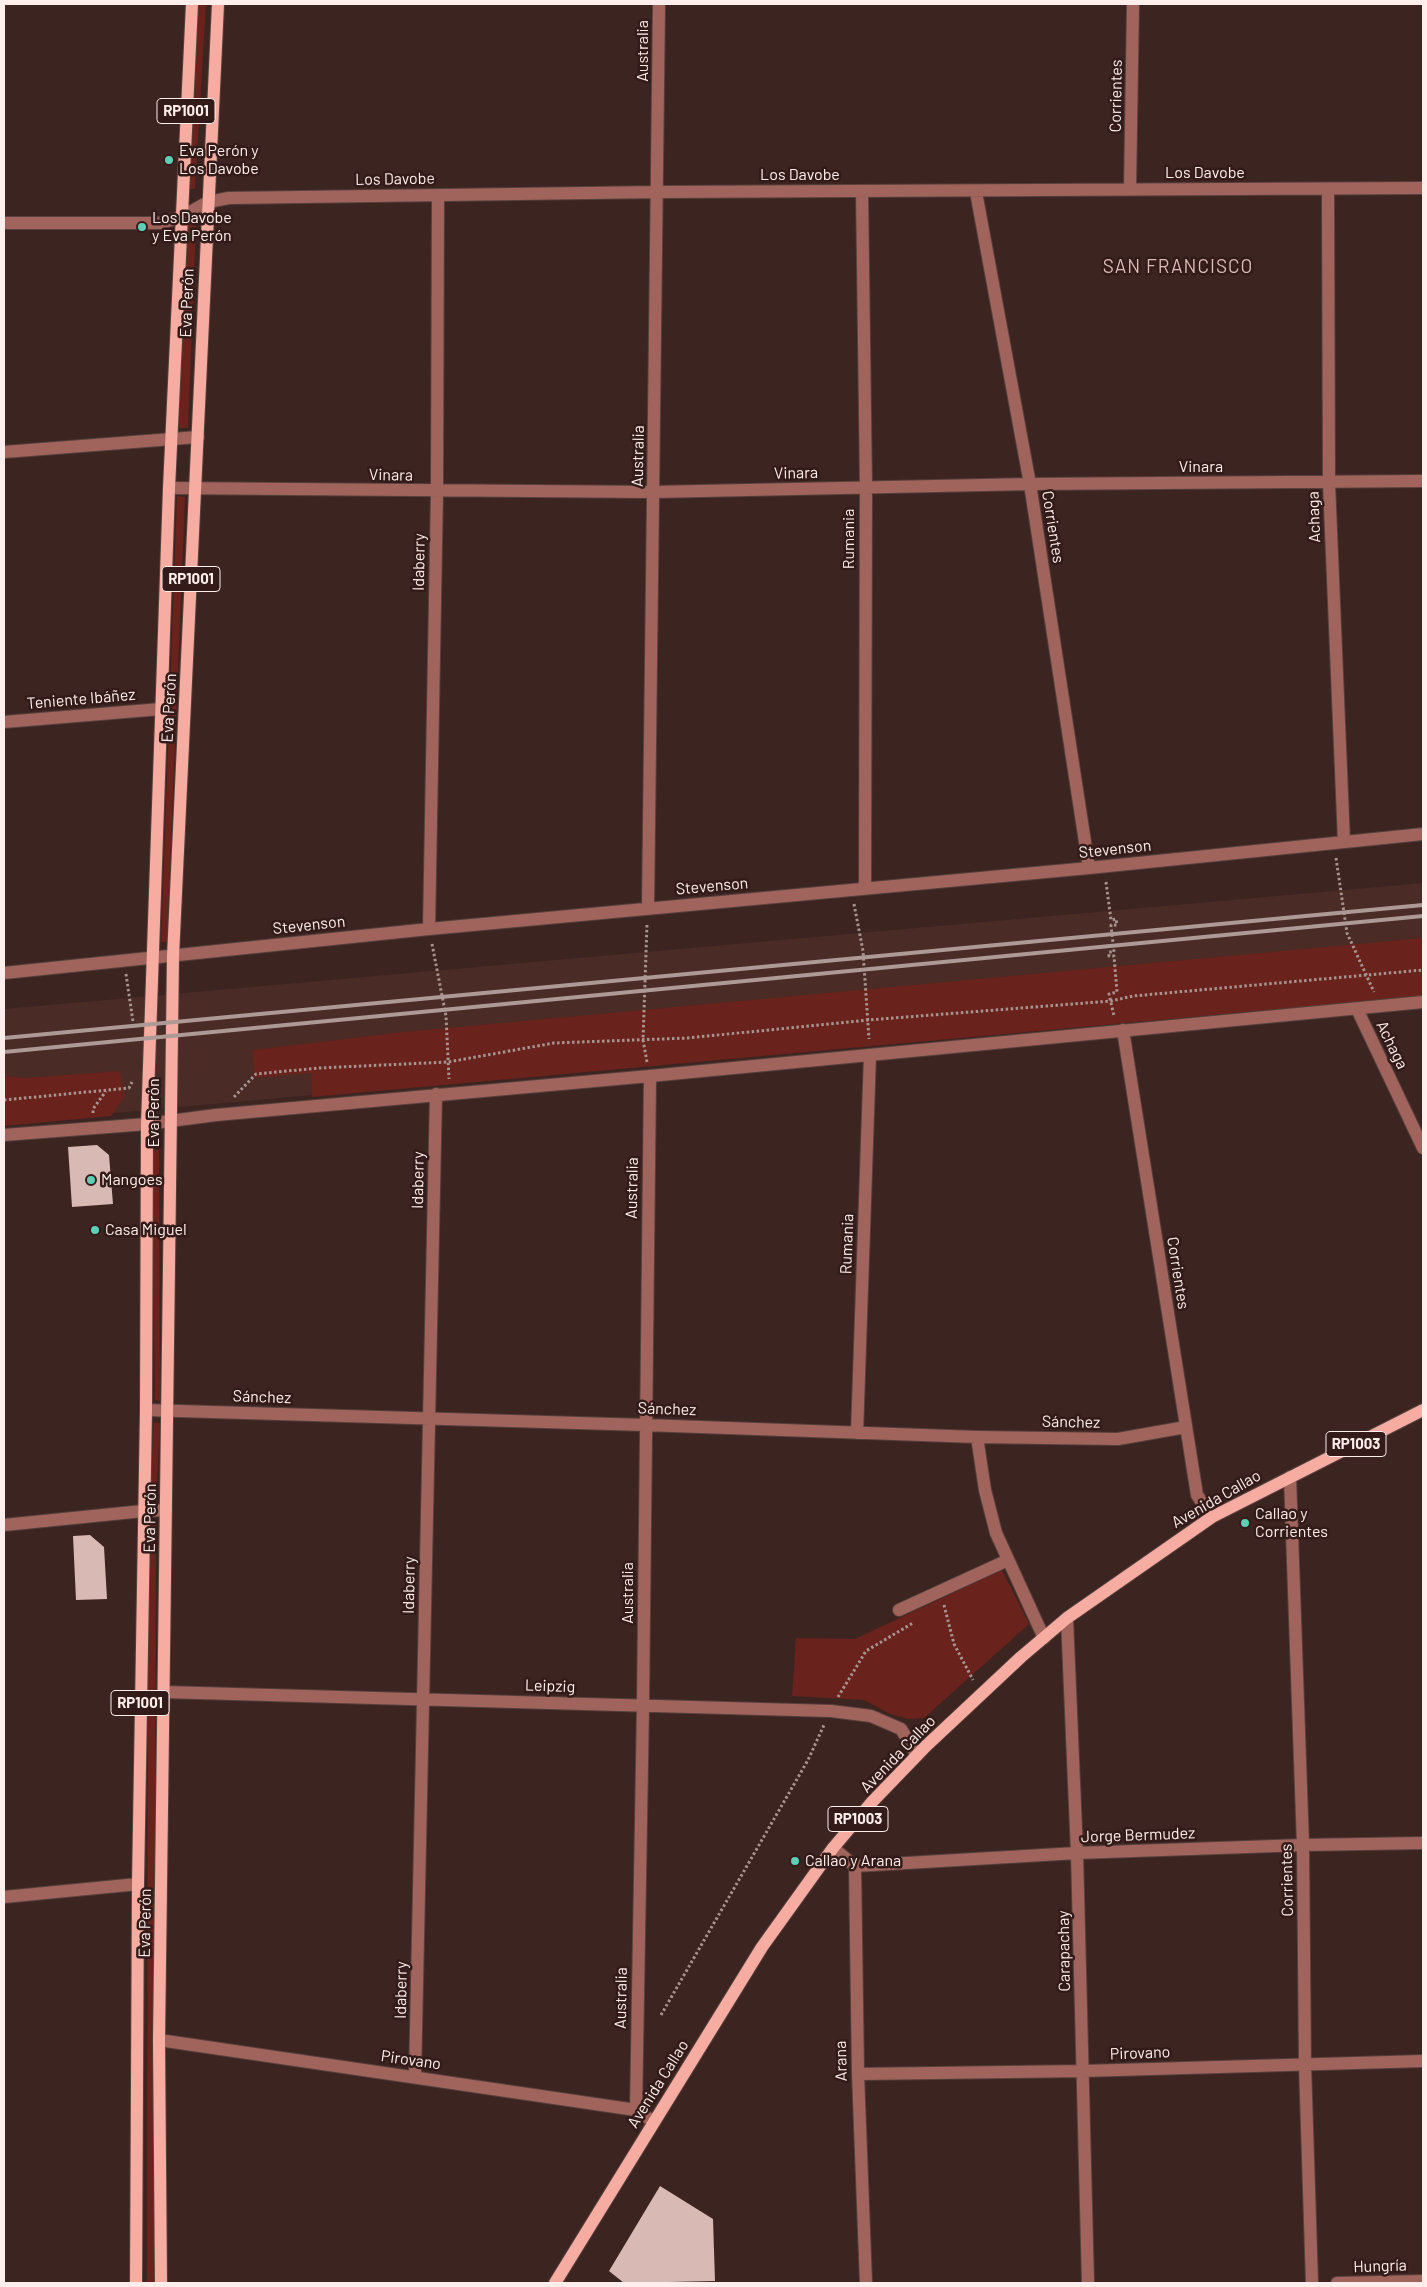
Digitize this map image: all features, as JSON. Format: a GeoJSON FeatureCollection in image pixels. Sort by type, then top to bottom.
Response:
{"type":"FeatureCollection","features":[{"type":"Feature","properties":{"kind":"main road","name":"Eva Perón"},"geometry":{"type":"LineString","coordinates":[[136,2283],[138,1884],[146,1410],[147,1124],[171,438],[192,4]]}},
{"type":"Feature","properties":{"kind":"main road","name":"Eva Perón"},"geometry":{"type":"LineString","coordinates":[[161,2283],[159,2040],[173,956],[218,4]]}},
{"type":"Feature","properties":{"kind":"main road","name":"Avenida Callao"},"geometry":{"type":"LineString","coordinates":[[555,2283],[762,1947],[833,1848],[871,1804],[918,1755],[981,1694],[1067,1618],[1212,1517],[1423,1410]]}},
{"type":"Feature","properties":{"kind":"street","name":"Australia"},"geometry":{"type":"LineString","coordinates":[[648,908],[659,4]]}},
{"type":"Feature","properties":{"kind":"street","name":"Corrientes"},"geometry":{"type":"LineString","coordinates":[[1130,189],[1133,4]]}},
{"type":"Feature","properties":{"kind":"street","name":"Los Davobe"},"geometry":{"type":"LineString","coordinates":[[4,223],[161,222],[181,217],[208,202],[229,198],[658,192],[976,192],[1130,189],[1328,190],[1423,188]]}},
{"type":"Feature","properties":{"kind":"street","name":"Achaga"},"geometry":{"type":"LineString","coordinates":[[1328,190],[1329,483],[1339,842]]}},
{"type":"Feature","properties":{"kind":"street","name":"Rumania"},"geometry":{"type":"LineString","coordinates":[[862,191],[866,488],[865,888]]}},
{"type":"Feature","properties":{"kind":"street","name":"Corrientes"},"geometry":{"type":"LineString","coordinates":[[976,192],[1030,484],[1089,868]]}},
{"type":"Feature","properties":{"kind":"street","name":"Idaberry"},"geometry":{"type":"LineString","coordinates":[[429,929],[437,492],[438,195]]}},
{"type":"Feature","properties":{"kind":"street"},"geometry":{"type":"LineString","coordinates":[[4,452],[198,437]]}},
{"type":"Feature","properties":{"kind":"street","name":"Vinara"},"geometry":{"type":"LineString","coordinates":[[169,488],[437,492],[653,492],[1030,484],[1423,482]]}},
{"type":"Feature","properties":{"kind":"street","name":"Teniente Ibáñez"},"geometry":{"type":"LineString","coordinates":[[4,722],[161,708]]}},
{"type":"Feature","properties":{"kind":"street","name":"Stevenson"},"geometry":{"type":"LineString","coordinates":[[4,973],[429,929],[1089,868],[1423,834]]}},
{"type":"Feature","properties":{"kind":"street"},"geometry":{"type":"LineString","coordinates":[[4,1135],[147,1124],[436,1094],[650,1076],[1123,1030],[1357,1010],[1423,1002]]}},
{"type":"Feature","properties":{"kind":"street","name":"Achaga"},"geometry":{"type":"LineString","coordinates":[[1357,1010],[1423,1148]]}},
{"type":"Feature","properties":{"kind":"street","name":"Corrientes"},"geometry":{"type":"LineString","coordinates":[[1123,1030],[1197,1495],[1212,1517]]}},
{"type":"Feature","properties":{"kind":"street","name":"Rumania"},"geometry":{"type":"LineString","coordinates":[[857,1433],[870,1055]]}},
{"type":"Feature","properties":{"kind":"street","name":"Australia"},"geometry":{"type":"LineString","coordinates":[[636,2110],[643,1705],[650,1076]]}},
{"type":"Feature","properties":{"kind":"street","name":"Idaberry"},"geometry":{"type":"LineString","coordinates":[[415,2077],[436,1094]]}},
{"type":"Feature","properties":{"kind":"street","name":"Sánchez"},"geometry":{"type":"LineString","coordinates":[[146,1410],[645,1424],[977,1437],[1118,1439],[1186,1427]]}},
{"type":"Feature","properties":{"kind":"street"},"geometry":{"type":"LineString","coordinates":[[977,1437],[985,1490],[996,1533],[1044,1638]]}},
{"type":"Feature","properties":{"kind":"street","name":"Corrientes"},"geometry":{"type":"LineString","coordinates":[[1290,1477],[1303,1845],[1305,2065],[1312,2283]]}},
{"type":"Feature","properties":{"kind":"street"},"geometry":{"type":"LineString","coordinates":[[4,1525],[166,1510]]}},
{"type":"Feature","properties":{"kind":"street"},"geometry":{"type":"LineString","coordinates":[[899,1610],[1008,1560]]}},
{"type":"Feature","properties":{"kind":"street","name":"Carapachay"},"geometry":{"type":"LineString","coordinates":[[1067,1618],[1077,1853],[1088,2283]]}},
{"type":"Feature","properties":{"kind":"street","name":"Leipzig"},"geometry":{"type":"LineString","coordinates":[[164,1692],[831,1711],[871,1716],[901,1729],[918,1755]]}},
{"type":"Feature","properties":{"kind":"street","name":"Jorge Bermudez"},"geometry":{"type":"LineString","coordinates":[[854,1866],[1077,1853],[1423,1843]]}},
{"type":"Feature","properties":{"kind":"street"},"geometry":{"type":"LineString","coordinates":[[833,1848],[854,1866]]}},
{"type":"Feature","properties":{"kind":"street","name":"Arana"},"geometry":{"type":"LineString","coordinates":[[854,1866],[858,2074],[866,2283]]}},
{"type":"Feature","properties":{"kind":"street"},"geometry":{"type":"LineString","coordinates":[[4,1897],[138,1884]]}},
{"type":"Feature","properties":{"kind":"street","name":"Pirovano"},"geometry":{"type":"LineString","coordinates":[[159,2040],[636,2110],[654,2122]]}},
{"type":"Feature","properties":{"kind":"street","name":"Pirovano"},"geometry":{"type":"LineString","coordinates":[[858,2074],[1083,2071],[1423,2060]]}},
{"type":"Feature","properties":{"kind":"street","name":"Hungría"},"geometry":{"type":"LineString","coordinates":[[1337,2283],[1423,2281]]}},
{"type":"Feature","properties":{"kind":"path"},"geometry":{"type":"LineString","coordinates":[[1339,842],[1346,933],[1381,1007]]}},
{"type":"Feature","properties":{"kind":"path"},"geometry":{"type":"LineString","coordinates":[[1104,866],[1111,920],[1116,920],[1117,925],[1111,925],[1114,952],[1109,952],[1109,956],[1114,956],[1117,992],[1109,994],[1115,1020],[1123,1030]]}},
{"type":"Feature","properties":{"kind":"path"},"geometry":{"type":"LineString","coordinates":[[851,889],[863,951],[870,1055]]}},
{"type":"Feature","properties":{"kind":"path"},"geometry":{"type":"LineString","coordinates":[[648,908],[642,1040],[650,1076]]}},
{"type":"Feature","properties":{"kind":"path"},"geometry":{"type":"LineString","coordinates":[[429,929],[446,1016],[450,1093]]}},
{"type":"Feature","properties":{"kind":"path"},"geometry":{"type":"LineString","coordinates":[[124,961],[134,1026]]}},
{"type":"Feature","properties":{"kind":"path"},"geometry":{"type":"LineString","coordinates":[[239,1093],[256,1074],[448,1062],[554,1043],[642,1040],[1111,1001],[1133,996],[1423,970]]}},
{"type":"Feature","properties":{"kind":"path"},"geometry":{"type":"LineString","coordinates":[[4,1100],[129,1088],[136,1074]]}},
{"type":"Feature","properties":{"kind":"path"},"geometry":{"type":"LineString","coordinates":[[94,1128],[92,1109],[106,1090]]}},
{"type":"Feature","properties":{"kind":"path"},"geometry":{"type":"LineString","coordinates":[[936,1609],[952,1600]]}},
{"type":"Feature","properties":{"kind":"path"},"geometry":{"type":"LineString","coordinates":[[944,1605],[954,1644],[981,1694]]}},
{"type":"Feature","properties":{"kind":"path"},"geometry":{"type":"LineString","coordinates":[[661,2015],[808,1760],[831,1711],[866,1651],[920,1618]]}},
{"type":"Feature","properties":{"kind":"shaded area"},"geometry":{"type":"Polygon","coordinates":[[[198,4],[206,4],[195,189],[189,189],[198,4]]]}},
{"type":"Feature","properties":{"kind":"shaded area"},"geometry":{"type":"Polygon","coordinates":[[[188,223],[196,225],[188,428],[178,428],[188,223]]]}},
{"type":"Feature","properties":{"kind":"shaded area"},"geometry":{"type":"Polygon","coordinates":[[[177,496],[185,497],[167,942],[161,942],[177,496]]]}},
{"type":"Feature","properties":{"kind":"shaded area"},"geometry":{"type":"Polygon","coordinates":[[[1423,883],[1423,994],[4,1123],[4,1009],[1423,883]]]}},
{"type":"Feature","properties":{"kind":"shaded area"},"geometry":{"type":"Polygon","coordinates":[[[1423,938],[1423,996],[312,1097],[311,1073],[254,1078],[253,1050],[404,1032],[1423,938]]]}},
{"type":"Feature","properties":{"kind":"shaded area"},"geometry":{"type":"Polygon","coordinates":[[[120,1071],[125,1097],[111,1116],[4,1126],[4,1076],[25,1078],[120,1071]]]}},
{"type":"Feature","properties":{"kind":"shaded area"},"geometry":{"type":"Polygon","coordinates":[[[152,1150],[159,1150],[160,1401],[155,1400],[152,1150]]]}},
{"type":"Feature","properties":{"kind":"shaded area"},"geometry":{"type":"Polygon","coordinates":[[[154,1422],[160,1423],[156,1503],[150,1502],[154,1422]]]}},
{"type":"Feature","properties":{"kind":"shaded area"},"geometry":{"type":"Polygon","coordinates":[[[148,1520],[156,1521],[154,2283],[147,2283],[148,1520]]]}},
{"type":"Feature","properties":{"kind":"shaded area"},"geometry":{"type":"Polygon","coordinates":[[[1002,1570],[1029,1624],[924,1718],[908,1719],[890,1714],[864,1700],[792,1696],[796,1638],[855,1639],[1002,1570]]]}},
{"type":"Feature","properties":{"kind":"building","name":"Mangoes"},"geometry":{"type":"Polygon","coordinates":[[[97,1145],[109,1155],[113,1204],[72,1207],[68,1147],[97,1145]]]}},
{"type":"Feature","properties":{"kind":"building"},"geometry":{"type":"Polygon","coordinates":[[[90,1535],[104,1547],[107,1599],[76,1600],[73,1536],[90,1535]]]}},
{"type":"Feature","properties":{"kind":"building"},"geometry":{"type":"Polygon","coordinates":[[[660,2186],[713,2219],[715,2281],[624,2283],[609,2271],[660,2186]]]}},
{"type":"Feature","properties":{"kind":"railway"},"geometry":{"type":"LineString","coordinates":[[4,1038],[1423,905]]}},
{"type":"Feature","properties":{"kind":"railway"},"geometry":{"type":"LineString","coordinates":[[4,1052],[1423,916]]}},
{"type":"Feature","properties":{"kind":"place","name":"Eva Perón y Los Davobe"},"geometry":{"type":"Point","coordinates":[169,160]}},
{"type":"Feature","properties":{"kind":"place","name":"Los Davobe y Eva Perón"},"geometry":{"type":"Point","coordinates":[142,227]}},
{"type":"Feature","properties":{"kind":"place","name":"Mangoes"},"geometry":{"type":"Point","coordinates":[91,1180]}},
{"type":"Feature","properties":{"kind":"place","name":"Casa Miguel"},"geometry":{"type":"Point","coordinates":[95,1230]}},
{"type":"Feature","properties":{"kind":"place","name":"Callao y Corrientes"},"geometry":{"type":"Point","coordinates":[1245,1523]}},
{"type":"Feature","properties":{"kind":"place","name":"Callao y Arana"},"geometry":{"type":"Point","coordinates":[795,1861]}},
{"type":"Feature","properties":{"kind":"district","name":"SAN FRANCISCO"},"geometry":{"type":"Point","coordinates":[1178,267]}}]}
